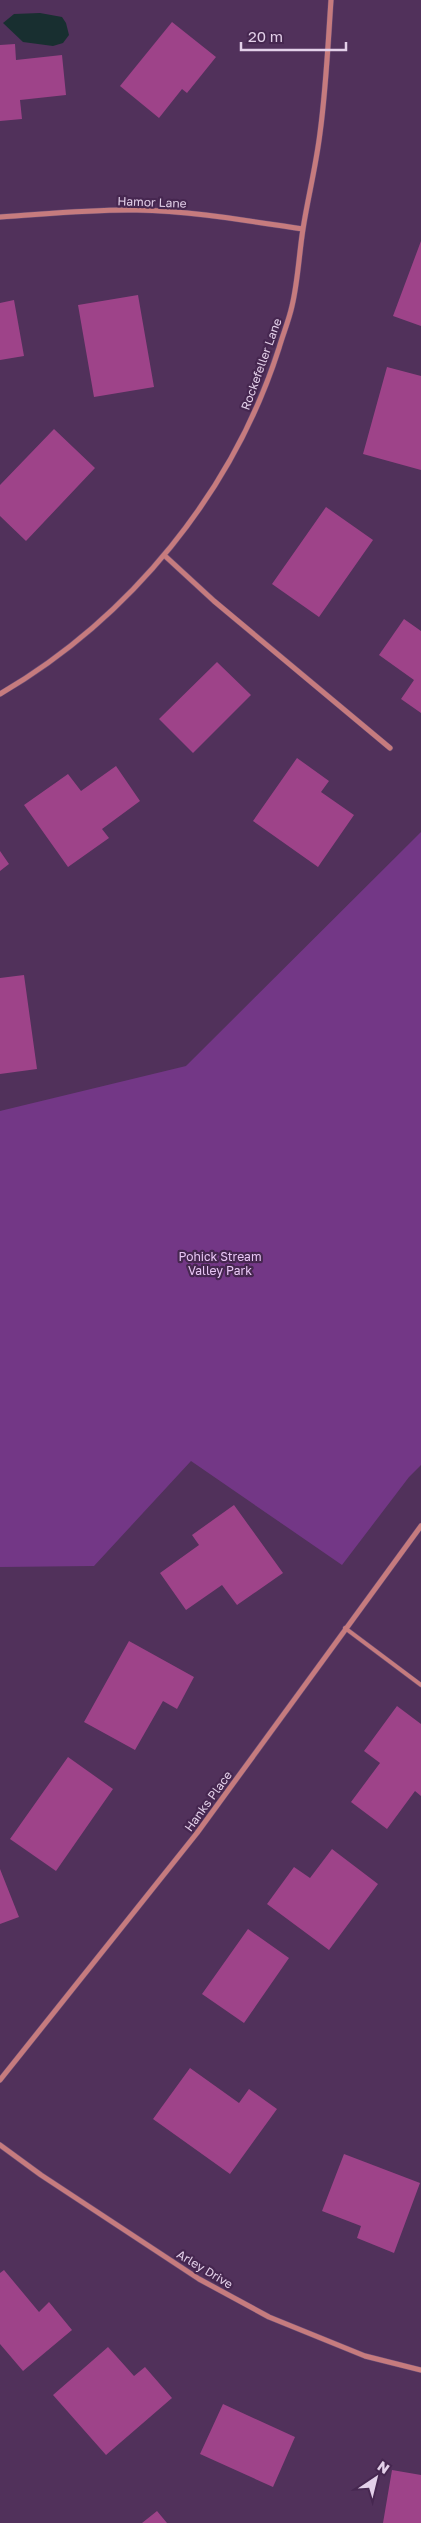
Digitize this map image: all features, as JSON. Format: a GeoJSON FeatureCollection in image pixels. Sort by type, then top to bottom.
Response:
{"type":"FeatureCollection","features":[{"type":"Feature","properties":{"kind":"street","name":"Rockefeller Lane"},"geometry":{"type":"LineString","coordinates":[[0,694],[25,679],[85,634],[122,601],[164,556],[205,502],[228,465],[269,381],[292,306],[320,132],[331,0]]}},
{"type":"Feature","properties":{"kind":"street","name":"Hamor Lane"},"geometry":{"type":"LineString","coordinates":[[0,217],[92,210],[138,210],[193,213],[303,229]]}},
{"type":"Feature","properties":{"kind":"street"},"geometry":{"type":"LineString","coordinates":[[164,556],[214,601],[390,748]]}},
{"type":"Feature","properties":{"kind":"street","name":"Hanks Place"},"geometry":{"type":"LineString","coordinates":[[0,2080],[197,1833],[421,1526]]}},
{"type":"Feature","properties":{"kind":"street","name":"Arley Drive"},"geometry":{"type":"LineString","coordinates":[[0,2145],[41,2175],[208,2284],[269,2317],[365,2356],[421,2370]]}},
{"type":"Feature","properties":{"kind":"lane"},"geometry":{"type":"LineString","coordinates":[[345,1628],[421,1685]]}},
{"type":"Feature","properties":{"kind":"green space","name":"Pohick Stream Valley Park"},"geometry":{"type":"Polygon","coordinates":[[[421,832],[421,1465],[409,1477],[342,1565],[191,1461],[94,1566],[0,1567],[0,1111],[186,1066],[421,832]]]}},
{"type":"Feature","properties":{"kind":"shaded area"},"geometry":{"type":"Polygon","coordinates":[[[40,13],[62,17],[66,23],[69,35],[63,43],[53,46],[23,42],[3,23],[14,14],[40,13]]]}},
{"type":"Feature","properties":{"kind":"building"},"geometry":{"type":"Polygon","coordinates":[[[172,22],[216,57],[187,93],[182,89],[159,118],[120,86],[172,22]]]}},
{"type":"Feature","properties":{"kind":"building"},"geometry":{"type":"Polygon","coordinates":[[[15,44],[16,60],[62,55],[66,95],[20,100],[22,119],[0,121],[0,45],[15,44]]]}},
{"type":"Feature","properties":{"kind":"building"},"geometry":{"type":"Polygon","coordinates":[[[421,241],[421,326],[393,316],[421,241]]]}},
{"type":"Feature","properties":{"kind":"building"},"geometry":{"type":"Polygon","coordinates":[[[138,295],[154,387],[94,397],[78,305],[138,295]]]}},
{"type":"Feature","properties":{"kind":"building"},"geometry":{"type":"Polygon","coordinates":[[[14,300],[24,356],[0,360],[0,303],[14,300]]]}},
{"type":"Feature","properties":{"kind":"building"},"geometry":{"type":"Polygon","coordinates":[[[387,367],[421,376],[421,470],[363,454],[387,367]]]}},
{"type":"Feature","properties":{"kind":"building"},"geometry":{"type":"Polygon","coordinates":[[[54,429],[95,468],[26,541],[0,516],[0,485],[54,429]]]}},
{"type":"Feature","properties":{"kind":"building"},"geometry":{"type":"Polygon","coordinates":[[[326,507],[373,540],[319,617],[272,584],[326,507]]]}},
{"type":"Feature","properties":{"kind":"building"},"geometry":{"type":"Polygon","coordinates":[[[404,619],[421,631],[421,713],[401,699],[414,680],[379,655],[404,619]]]}},
{"type":"Feature","properties":{"kind":"building"},"geometry":{"type":"Polygon","coordinates":[[[217,662],[251,695],[193,753],[159,719],[217,662]]]}},
{"type":"Feature","properties":{"kind":"building"},"geometry":{"type":"Polygon","coordinates":[[[297,758],[329,781],[321,792],[354,815],[318,867],[253,821],[297,758]]]}},
{"type":"Feature","properties":{"kind":"building"},"geometry":{"type":"Polygon","coordinates":[[[116,766],[140,801],[102,829],[109,838],[68,867],[24,805],[68,774],[81,791],[116,766]]]}},
{"type":"Feature","properties":{"kind":"building"},"geometry":{"type":"Polygon","coordinates":[[[0,851],[9,864],[0,871],[0,851]]]}},
{"type":"Feature","properties":{"kind":"building"},"geometry":{"type":"Polygon","coordinates":[[[24,975],[37,1069],[0,1074],[0,978],[24,975]]]}},
{"type":"Feature","properties":{"kind":"building"},"geometry":{"type":"Polygon","coordinates":[[[234,1505],[283,1573],[237,1605],[222,1585],[186,1610],[160,1573],[199,1545],[192,1535],[234,1505]]]}},
{"type":"Feature","properties":{"kind":"building"},"geometry":{"type":"Polygon","coordinates":[[[129,1641],[194,1677],[177,1709],[163,1701],[135,1750],[84,1722],[129,1641]]]}},
{"type":"Feature","properties":{"kind":"building"},"geometry":{"type":"Polygon","coordinates":[[[397,1706],[421,1724],[421,1796],[415,1791],[387,1829],[351,1802],[380,1763],[364,1751],[397,1706]]]}},
{"type":"Feature","properties":{"kind":"building"},"geometry":{"type":"Polygon","coordinates":[[[68,1757],[113,1789],[56,1871],[10,1839],[68,1757]]]}},
{"type":"Feature","properties":{"kind":"building"},"geometry":{"type":"Polygon","coordinates":[[[332,1849],[378,1884],[329,1950],[267,1904],[294,1867],[310,1878],[332,1849]]]}},
{"type":"Feature","properties":{"kind":"building"},"geometry":{"type":"Polygon","coordinates":[[[0,1869],[19,1917],[0,1924],[0,1869]]]}},
{"type":"Feature","properties":{"kind":"building"},"geometry":{"type":"Polygon","coordinates":[[[248,1929],[289,1958],[244,2023],[202,1994],[248,1929]]]}},
{"type":"Feature","properties":{"kind":"building"},"geometry":{"type":"Polygon","coordinates":[[[190,2068],[239,2103],[249,2089],[277,2109],[230,2174],[153,2119],[190,2068]]]}},
{"type":"Feature","properties":{"kind":"building"},"geometry":{"type":"Polygon","coordinates":[[[344,2154],[420,2183],[394,2253],[357,2238],[361,2226],[322,2211],[344,2154]]]}},
{"type":"Feature","properties":{"kind":"building"},"geometry":{"type":"Polygon","coordinates":[[[4,2270],[39,2312],[49,2302],[72,2330],[23,2371],[0,2344],[0,2273],[4,2270]]]}},
{"type":"Feature","properties":{"kind":"building"},"geometry":{"type":"Polygon","coordinates":[[[108,2347],[134,2376],[145,2367],[172,2398],[106,2455],[53,2395],[108,2347]]]}},
{"type":"Feature","properties":{"kind":"building"},"geometry":{"type":"Polygon","coordinates":[[[223,2404],[295,2437],[273,2487],[200,2454],[223,2404]]]}},
{"type":"Feature","properties":{"kind":"building"},"geometry":{"type":"Polygon","coordinates":[[[392,2470],[421,2475],[421,2523],[383,2523],[392,2470]]]}},
{"type":"Feature","properties":{"kind":"building"},"geometry":{"type":"Polygon","coordinates":[[[157,2511],[167,2523],[142,2523],[157,2511]]]}}]}
